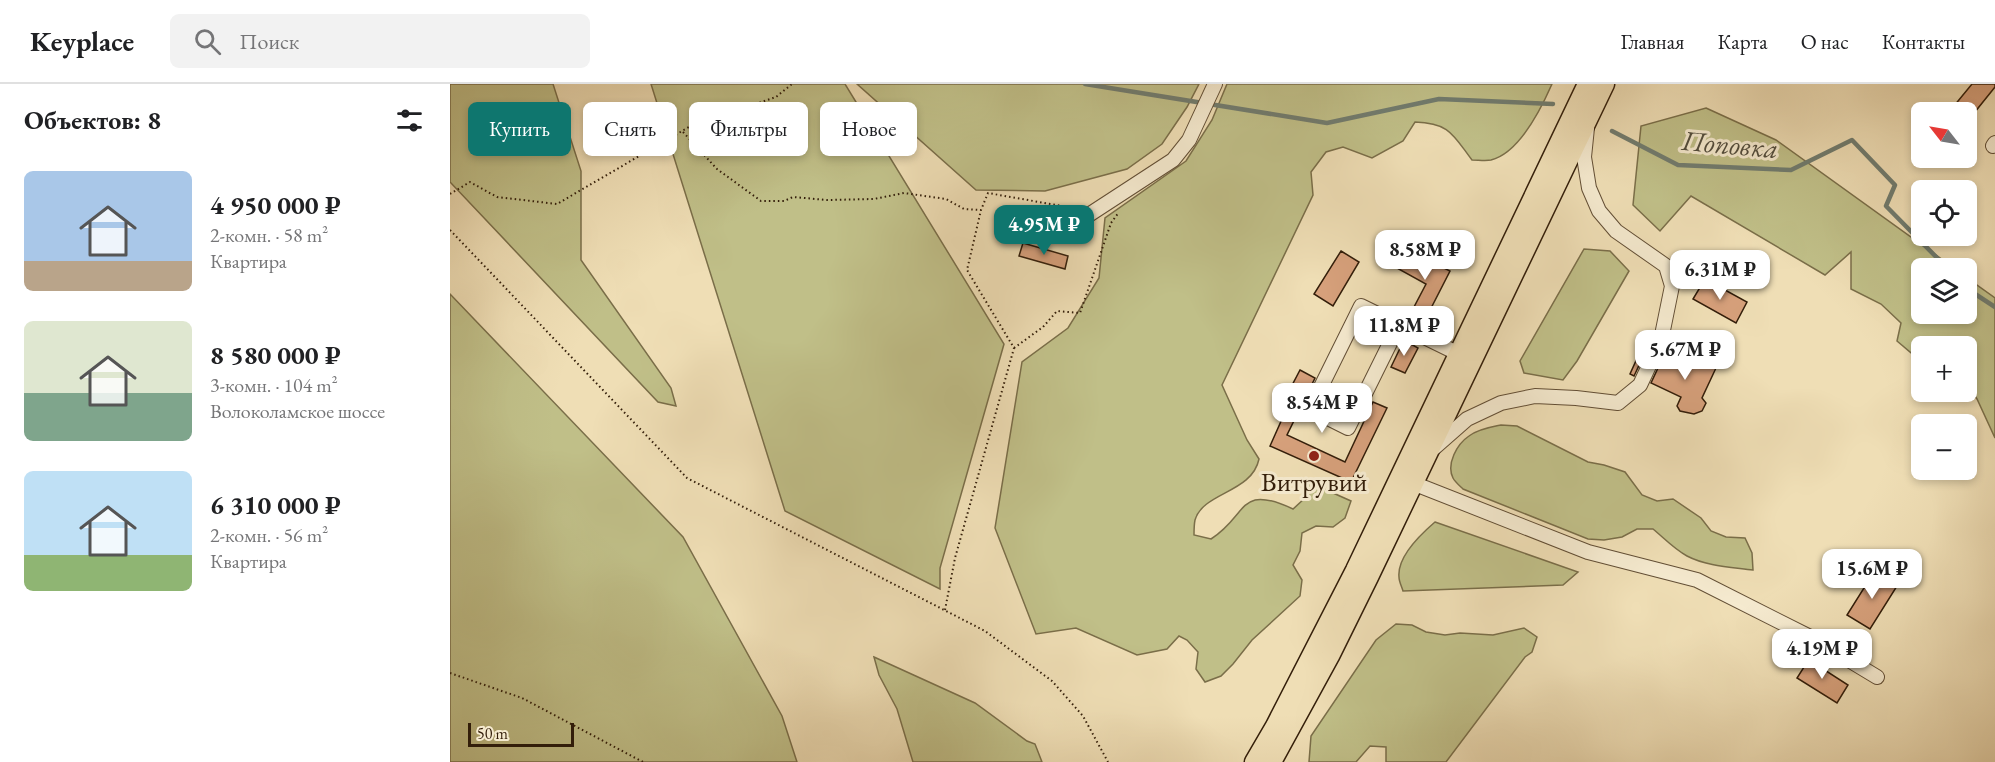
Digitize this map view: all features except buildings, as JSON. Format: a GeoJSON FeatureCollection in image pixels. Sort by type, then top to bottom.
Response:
{"type":"FeatureCollection","features":[{"type":"Feature","properties":{"kind":"main road"},"geometry":{"type":"LineString","coordinates":[[1272,762],[1330,656],[1407,481],[1459,354],[1587,84]]}},
{"type":"Feature","properties":{"kind":"main road"},"geometry":{"type":"LineString","coordinates":[[1254,762],[1407,481],[1430,451],[1605,84]]}},
{"type":"Feature","properties":{"kind":"lane"},"geometry":{"type":"LineString","coordinates":[[1089,215],[1173,160],[1190,140],[1215,84]]}},
{"type":"Feature","properties":{"kind":"lane"},"geometry":{"type":"LineString","coordinates":[[1430,451],[1467,418],[1501,403],[1535,396],[1618,403],[1640,385],[1661,340],[1672,286],[1666,266],[1616,231],[1599,211],[1589,188],[1584,157],[1588,120]]}},
{"type":"Feature","properties":{"kind":"lane"},"geometry":{"type":"LineString","coordinates":[[1399,325],[1348,428],[1310,409],[1361,306],[1459,354]]}},
{"type":"Feature","properties":{"kind":"lane"},"geometry":{"type":"LineString","coordinates":[[1407,481],[1588,552],[1697,580],[1815,639],[1877,677]]}},
{"type":"Feature","properties":{"kind":"path"},"geometry":{"type":"LineString","coordinates":[[450,194],[470,182],[497,197],[557,204],[682,131],[776,97],[792,84]]}},
{"type":"Feature","properties":{"kind":"path"},"geometry":{"type":"LineString","coordinates":[[682,131],[717,169],[761,201],[784,201],[793,197],[827,200],[874,199],[904,193],[946,199],[964,210],[981,210]]}},
{"type":"Feature","properties":{"kind":"path"},"geometry":{"type":"LineString","coordinates":[[1014,348],[967,270],[981,210],[988,193],[1089,215]]}},
{"type":"Feature","properties":{"kind":"path"},"geometry":{"type":"LineString","coordinates":[[945,610],[956,558],[1014,348],[1043,327],[1057,311],[1080,313],[1111,223],[1123,207]]}},
{"type":"Feature","properties":{"kind":"path"},"geometry":{"type":"LineString","coordinates":[[450,230],[687,478],[986,631],[1052,681],[1083,716],[1108,762]]}},
{"type":"Feature","properties":{"kind":"path"},"geometry":{"type":"LineString","coordinates":[[450,673],[522,698],[643,762]]}},
{"type":"Feature","properties":{"kind":"shaded area"},"geometry":{"type":"Polygon","coordinates":[[[450,84],[553,84],[559,102],[468,102],[468,156],[571,156],[571,140],[581,171],[581,260],[671,388],[676,406],[658,402],[450,182],[450,84]]]}},
{"type":"Feature","properties":{"kind":"shaded area"},"geometry":{"type":"Polygon","coordinates":[[[651,84],[845,84],[856,102],[820,102],[820,156],[889,156],[1004,344],[940,568],[940,589],[785,511],[674,156],[677,156],[677,102],[657,102],[651,84]]]}},
{"type":"Feature","properties":{"kind":"shaded area"},"geometry":{"type":"Polygon","coordinates":[[[857,84],[1199,84],[1187,107],[1162,144],[1127,169],[1045,191],[976,190],[917,137],[917,102],[877,102],[857,84]]]}},
{"type":"Feature","properties":{"kind":"shaded area"},"geometry":{"type":"Polygon","coordinates":[[[1227,84],[1552,84],[1542,105],[1520,139],[1511,149],[1491,160],[1472,160],[1450,132],[1436,125],[1415,122],[1403,141],[1372,158],[1343,147],[1326,152],[1311,172],[1313,195],[1222,385],[1247,440],[1259,459],[1255,470],[1247,479],[1207,503],[1200,511],[1195,520],[1194,535],[1211,539],[1223,530],[1245,505],[1252,501],[1262,499],[1293,509],[1305,498],[1306,481],[1351,501],[1345,518],[1333,527],[1316,526],[1302,533],[1300,551],[1293,565],[1302,580],[1300,596],[1252,640],[1221,676],[1205,682],[1196,669],[1198,652],[1187,640],[1179,636],[1167,649],[1137,655],[1076,628],[1036,634],[995,528],[1022,362],[1068,328],[1099,278],[1105,218],[1186,161],[1212,120],[1227,84]]]}},
{"type":"Feature","properties":{"kind":"shaded area"},"geometry":{"type":"Polygon","coordinates":[[[1706,108],[1776,140],[1911,237],[1911,246],[1923,246],[1940,258],[1911,258],[1911,324],[1977,324],[1977,285],[1995,298],[1995,438],[1977,399],[1977,336],[1911,336],[1911,353],[1897,341],[1901,323],[1881,304],[1851,289],[1851,252],[1825,275],[1691,196],[1660,231],[1633,205],[1641,126],[1706,108]]]}},
{"type":"Feature","properties":{"kind":"shaded area"},"geometry":{"type":"Polygon","coordinates":[[[1584,249],[1610,251],[1629,271],[1577,361],[1563,380],[1524,373],[1520,361],[1584,249]]]}},
{"type":"Feature","properties":{"kind":"shaded area"},"geometry":{"type":"Polygon","coordinates":[[[450,294],[683,537],[782,716],[797,762],[450,762],[450,294]]]}},
{"type":"Feature","properties":{"kind":"shaded area"},"geometry":{"type":"Polygon","coordinates":[[[1501,425],[1517,426],[1588,462],[1625,472],[1642,495],[1657,501],[1673,499],[1701,518],[1711,531],[1726,537],[1745,538],[1752,553],[1753,570],[1719,566],[1694,559],[1678,550],[1653,529],[1637,529],[1622,537],[1604,540],[1588,539],[1463,489],[1451,473],[1452,461],[1457,449],[1473,434],[1501,425]]]}},
{"type":"Feature","properties":{"kind":"shaded area"},"geometry":{"type":"Polygon","coordinates":[[[1435,522],[1578,572],[1563,585],[1403,591],[1399,577],[1402,562],[1417,539],[1435,522]]]}},
{"type":"Feature","properties":{"kind":"shaded area"},"geometry":{"type":"Polygon","coordinates":[[[1396,624],[1412,625],[1426,632],[1445,635],[1460,633],[1493,635],[1524,628],[1537,637],[1532,652],[1525,657],[1446,762],[1386,762],[1386,747],[1370,746],[1356,762],[1309,762],[1311,736],[1376,640],[1396,624]]]}},
{"type":"Feature","properties":{"kind":"shaded area"},"geometry":{"type":"Polygon","coordinates":[[[874,657],[975,703],[1027,741],[1035,744],[1042,762],[913,762],[897,709],[879,675],[874,657]]]}},
{"type":"Feature","properties":{"kind":"waterway","name":"Поповка"},"geometry":{"type":"LineString","coordinates":[[1085,84],[1327,123],[1439,99],[1553,104]]}},
{"type":"Feature","properties":{"kind":"waterway","name":"Поповка"},"geometry":{"type":"LineString","coordinates":[[1612,131],[1678,165],[1791,170],[1852,140],[1895,185],[1886,206],[1937,258]]}},
{"type":"Feature","properties":{"kind":"waterway","name":"Поповка"},"geometry":{"type":"LineString","coordinates":[[1977,295],[1995,307]]}},
{"type":"Feature","properties":{"kind":"place","name":"Витрувий"},"geometry":{"type":"Point","coordinates":[1314,456]}}]}
